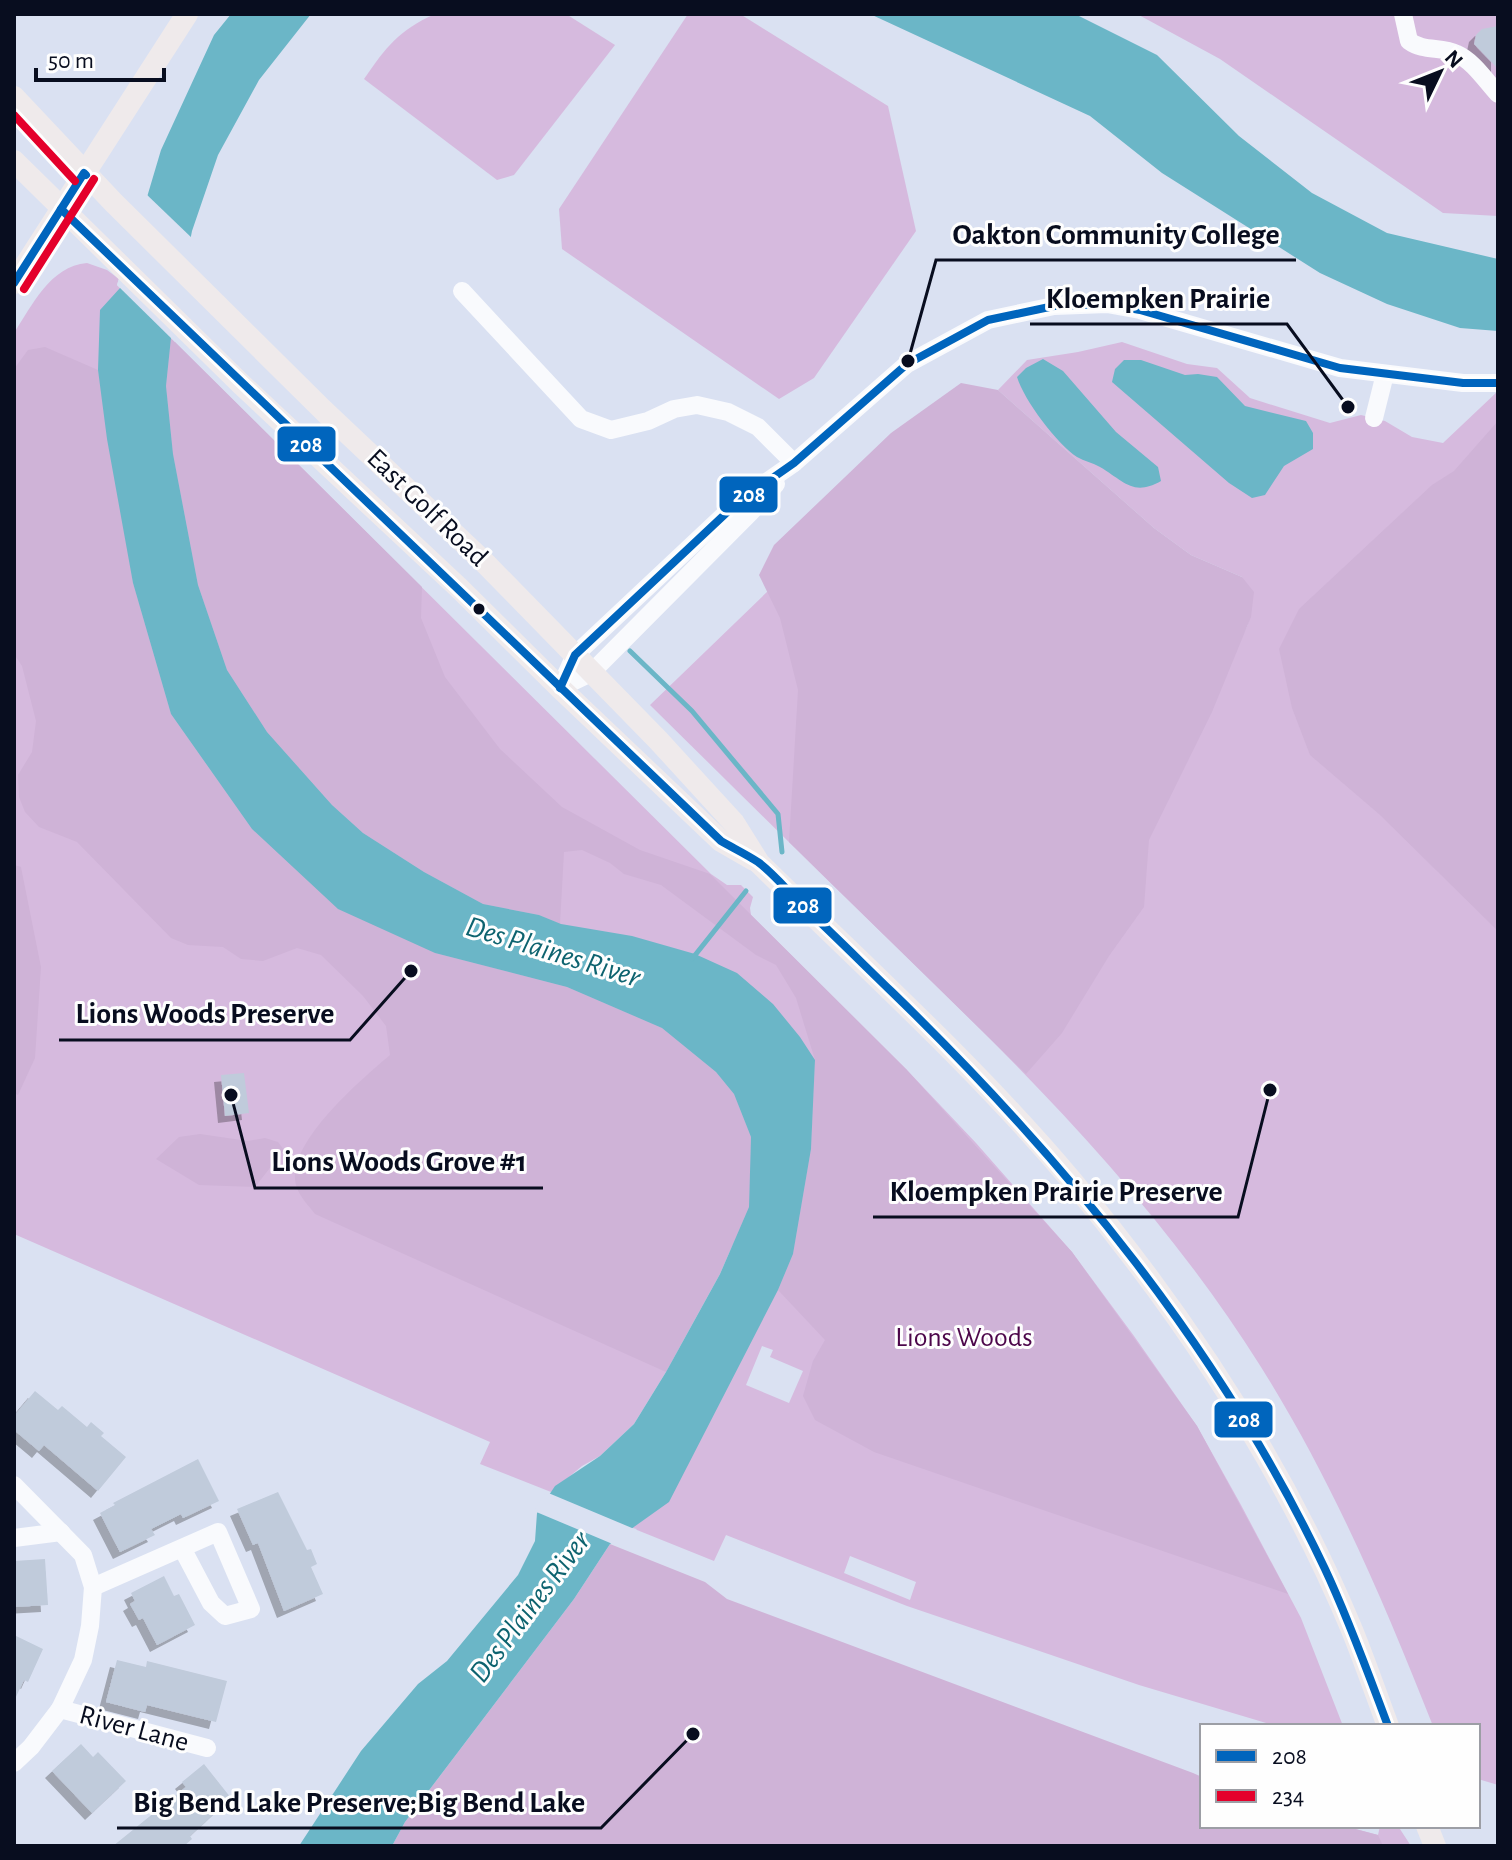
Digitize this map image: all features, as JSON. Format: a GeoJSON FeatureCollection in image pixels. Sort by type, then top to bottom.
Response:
{"type":"FeatureCollection","features":[{"type":"Feature","properties":{"kind":"main road"},"geometry":{"type":"LineString","coordinates":[[14,283],[187,14]]}},
{"type":"Feature","properties":{"kind":"main road","name":"East Golf Road"},"geometry":{"type":"LineString","coordinates":[[14,97],[134,223],[482,560],[658,740],[734,823],[759,863],[1015,1119],[1071,1180],[1145,1272],[1211,1367],[1267,1459],[1351,1629],[1387,1724]]}},
{"type":"Feature","properties":{"kind":"main road","name":"East Golf Road"},"geometry":{"type":"LineString","coordinates":[[14,161],[241,384],[459,588],[721,841],[759,863]]}},
{"type":"Feature","properties":{"kind":"street"},"geometry":{"type":"LineString","coordinates":[[1403,14],[1409,41],[1418,48],[1457,54],[1498,94]]}},
{"type":"Feature","properties":{"kind":"street"},"geometry":{"type":"LineString","coordinates":[[462,291],[581,419],[611,430],[648,421],[674,409],[697,405],[728,412],[758,427],[794,463]]}},
{"type":"Feature","properties":{"kind":"street"},"geometry":{"type":"LineString","coordinates":[[560,688],[575,655],[738,502],[794,463],[907,364],[988,320],[1054,306],[1107,304],[1224,333],[1340,368],[1463,383],[1498,383]]}},
{"type":"Feature","properties":{"kind":"street"},"geometry":{"type":"LineString","coordinates":[[1374,418],[1385,374]]}},
{"type":"Feature","properties":{"kind":"street"},"geometry":{"type":"LineString","coordinates":[[560,688],[591,673],[750,513],[794,463]]}},
{"type":"Feature","properties":{"kind":"street"},"geometry":{"type":"LineString","coordinates":[[14,1485],[83,1555],[93,1587],[83,1660],[60,1709],[31,1747],[14,1763]]}},
{"type":"Feature","properties":{"kind":"street"},"geometry":{"type":"LineString","coordinates":[[14,1538],[61,1532]]}},
{"type":"Feature","properties":{"kind":"street"},"geometry":{"type":"LineString","coordinates":[[93,1587],[218,1532],[251,1609],[225,1616],[211,1603],[182,1548]]}},
{"type":"Feature","properties":{"kind":"street","name":"River Lane"},"geometry":{"type":"LineString","coordinates":[[60,1709],[207,1748]]}},
{"type":"Feature","properties":{"kind":"green space"},"geometry":{"type":"Polygon","coordinates":[[[435,14],[566,14],[615,45],[514,175],[497,180],[364,79],[394,40],[435,14]]]}},
{"type":"Feature","properties":{"kind":"green space"},"geometry":{"type":"Polygon","coordinates":[[[688,14],[740,14],[888,106],[916,231],[814,378],[779,399],[562,249],[559,209],[688,14]]]}},
{"type":"Feature","properties":{"kind":"green space"},"geometry":{"type":"Polygon","coordinates":[[[1137,14],[1498,14],[1498,216],[1443,213],[1220,59],[1137,14]]]}},
{"type":"Feature","properties":{"kind":"green space"},"geometry":{"type":"Polygon","coordinates":[[[87,263],[107,270],[119,279],[117,285],[711,874],[727,885],[741,885],[753,897],[751,915],[906,1069],[1072,1252],[1197,1426],[1301,1618],[1342,1724],[1269,1724],[1139,1685],[907,1606],[726,1535],[714,1561],[632,1528],[669,1501],[735,1241],[666,1372],[634,1424],[600,1456],[582,1466],[551,1492],[480,1464],[490,1442],[14,1234],[14,333],[43,289],[63,271],[87,263]],[[762,1346],[746,1385],[789,1403],[803,1371],[770,1357],[773,1350],[762,1346]],[[850,1556],[844,1573],[910,1600],[916,1582],[850,1556]]]}},
{"type":"Feature","properties":{"kind":"green space","name":"Lions Woods"},"geometry":{"type":"Polygon","coordinates":[[[171,338],[422,587],[421,618],[445,677],[500,749],[562,807],[640,850],[710,874],[906,1069],[1072,1252],[1197,1426],[1288,1594],[874,1452],[815,1420],[803,1396],[813,1361],[825,1340],[778,1290],[793,1254],[811,1149],[815,1060],[796,998],[776,965],[756,955],[661,885],[624,874],[610,863],[582,850],[564,852],[560,924],[539,915],[483,904],[424,872],[363,833],[332,805],[267,732],[227,670],[198,585],[173,454],[166,386],[171,338]]]}},
{"type":"Feature","properties":{"kind":"green space"},"geometry":{"type":"Polygon","coordinates":[[[1122,342],[1187,364],[1217,368],[1250,398],[1330,423],[1361,415],[1385,421],[1412,437],[1443,443],[1498,391],[1498,1785],[1480,1780],[1480,1724],[1432,1724],[1376,1588],[1311,1453],[1261,1367],[1177,1248],[1085,1138],[1036,1086],[650,705],[971,395],[1226,654],[1243,634],[1249,618],[1242,577],[1191,555],[1154,528],[998,390],[1027,360],[1122,342]]]}},
{"type":"Feature","properties":{"kind":"green space"},"geometry":{"type":"Polygon","coordinates":[[[45,347],[98,370],[133,583],[171,714],[252,829],[435,953],[567,987],[662,1028],[716,1072],[734,1094],[751,1137],[749,1207],[720,1274],[666,1372],[315,1214],[297,1188],[295,1171],[301,1153],[327,1115],[390,1055],[386,1026],[363,996],[321,955],[297,948],[263,961],[241,959],[223,947],[188,945],[171,938],[77,842],[39,827],[25,812],[19,797],[18,775],[32,752],[36,721],[22,666],[14,654],[14,369],[28,350],[45,347]]]}},
{"type":"Feature","properties":{"kind":"green space"},"geometry":{"type":"Polygon","coordinates":[[[961,383],[998,390],[1154,528],[1191,555],[1242,577],[1254,592],[1251,617],[1212,712],[1149,840],[1144,907],[1109,956],[1062,1033],[1026,1074],[789,842],[798,690],[780,618],[759,575],[774,545],[891,433],[961,383]]]}},
{"type":"Feature","properties":{"kind":"green space"},"geometry":{"type":"Polygon","coordinates":[[[1498,421],[1498,931],[1379,814],[1310,755],[1292,708],[1279,649],[1299,609],[1432,485],[1454,471],[1498,421]]]}},
{"type":"Feature","properties":{"kind":"green space"},"geometry":{"type":"Polygon","coordinates":[[[14,865],[21,867],[41,967],[35,1058],[18,1095],[14,1093],[14,865]]]}},
{"type":"Feature","properties":{"kind":"green space"},"geometry":{"type":"Polygon","coordinates":[[[200,1134],[248,1141],[265,1138],[278,1142],[284,1150],[255,1187],[199,1185],[156,1159],[179,1137],[200,1134]]]}},
{"type":"Feature","properties":{"kind":"green space"},"geometry":{"type":"Polygon","coordinates":[[[610,1544],[705,1582],[727,1599],[1200,1776],[1200,1828],[1352,1828],[1378,1835],[1383,1846],[392,1846],[405,1822],[574,1599],[610,1544]]]}},
{"type":"Feature","properties":{"kind":"green space"},"geometry":{"type":"Polygon","coordinates":[[[1339,1828],[1378,1835],[1380,1828],[1399,1828],[1411,1846],[1295,1846],[1339,1828]]]}},
{"type":"Feature","properties":{"kind":"water","name":"Des Plaines River"},"geometry":{"type":"Polygon","coordinates":[[[231,14],[311,14],[259,80],[218,155],[192,231],[171,338],[166,386],[173,454],[198,585],[227,670],[267,732],[332,805],[363,833],[424,872],[483,904],[539,915],[561,924],[632,936],[695,954],[737,973],[773,1004],[815,1060],[811,1149],[793,1254],[778,1290],[669,1502],[610,1544],[574,1599],[405,1822],[392,1846],[299,1846],[361,1751],[418,1684],[447,1661],[518,1575],[535,1541],[537,1513],[555,1486],[600,1456],[634,1424],[720,1274],[749,1207],[751,1137],[734,1094],[716,1072],[662,1028],[567,987],[435,953],[338,909],[252,829],[171,714],[133,583],[107,439],[98,370],[100,310],[120,288],[161,150],[214,35],[231,14]]]}},
{"type":"Feature","properties":{"kind":"water"},"geometry":{"type":"Polygon","coordinates":[[[870,14],[1075,14],[1157,55],[1239,136],[1312,193],[1387,233],[1498,259],[1498,331],[1460,328],[1387,304],[1320,273],[1162,173],[1090,116],[870,14]]]}},
{"type":"Feature","properties":{"kind":"water"},"geometry":{"type":"Polygon","coordinates":[[[1043,359],[1063,371],[1116,432],[1158,467],[1161,481],[1143,488],[1129,485],[1077,457],[1060,442],[1034,409],[1017,377],[1043,359]]]}},
{"type":"Feature","properties":{"kind":"water"},"geometry":{"type":"Polygon","coordinates":[[[1124,360],[1141,360],[1185,375],[1217,377],[1245,406],[1306,421],[1313,433],[1313,449],[1284,466],[1265,495],[1252,498],[1229,483],[1112,382],[1115,369],[1124,360]]]}},
{"type":"Feature","properties":{"kind":"pier"},"geometry":{"type":"Polygon","coordinates":[[[144,192],[194,240],[175,342],[117,285],[144,192]]]}},
{"type":"Feature","properties":{"kind":"pier"},"geometry":{"type":"Polygon","coordinates":[[[546,1492],[637,1529],[615,1545],[534,1511],[546,1492]]]}},
{"type":"Feature","properties":{"kind":"building"},"geometry":{"type":"Polygon","coordinates":[[[1498,26],[1498,69],[1474,44],[1476,35],[1482,29],[1498,26]]]}},
{"type":"Feature","properties":{"kind":"building"},"geometry":{"type":"Polygon","coordinates":[[[244,1073],[249,1113],[225,1116],[221,1075],[244,1073]]]}},
{"type":"Feature","properties":{"kind":"building"},"geometry":{"type":"Polygon","coordinates":[[[35,1391],[58,1410],[62,1406],[87,1427],[91,1422],[104,1433],[101,1436],[126,1457],[98,1491],[44,1445],[39,1451],[14,1430],[14,1416],[35,1391]]]}},
{"type":"Feature","properties":{"kind":"building"},"geometry":{"type":"Polygon","coordinates":[[[198,1459],[219,1501],[183,1518],[181,1514],[151,1529],[155,1535],[120,1552],[100,1513],[115,1505],[113,1503],[198,1459]]]}},
{"type":"Feature","properties":{"kind":"building"},"geometry":{"type":"Polygon","coordinates":[[[278,1492],[307,1550],[311,1549],[317,1564],[311,1567],[323,1594],[284,1611],[258,1543],[253,1545],[237,1509],[278,1492]]]}},
{"type":"Feature","properties":{"kind":"building"},"geometry":{"type":"Polygon","coordinates":[[[45,1559],[48,1605],[14,1607],[14,1561],[45,1559]]]}},
{"type":"Feature","properties":{"kind":"building"},"geometry":{"type":"Polygon","coordinates":[[[164,1576],[174,1596],[179,1594],[195,1625],[157,1645],[143,1618],[139,1620],[130,1604],[135,1601],[131,1593],[164,1576]]]}},
{"type":"Feature","properties":{"kind":"building"},"geometry":{"type":"Polygon","coordinates":[[[14,1635],[43,1649],[28,1682],[24,1680],[14,1701],[14,1635]]]}},
{"type":"Feature","properties":{"kind":"building"},"geometry":{"type":"Polygon","coordinates":[[[117,1660],[146,1667],[147,1661],[227,1681],[216,1722],[147,1705],[145,1712],[106,1702],[117,1660]]]}},
{"type":"Feature","properties":{"kind":"building"},"geometry":{"type":"Polygon","coordinates":[[[81,1744],[93,1757],[98,1752],[126,1781],[92,1813],[52,1771],[81,1744]]]}},
{"type":"Feature","properties":{"kind":"building"},"geometry":{"type":"Polygon","coordinates":[[[204,1764],[231,1798],[190,1836],[192,1839],[184,1846],[113,1846],[186,1787],[182,1782],[204,1764]]]}},
{"type":"Feature","properties":{"kind":"waterway"},"geometry":{"type":"LineString","coordinates":[[630,651],[692,711],[778,814],[782,852]]}},
{"type":"Feature","properties":{"kind":"waterway"},"geometry":{"type":"LineString","coordinates":[[692,959],[746,891]]}},
{"type":"Feature","properties":{"kind":"transit line","name":"234"},"geometry":{"type":"LineString","coordinates":[[14,115],[75,181]]}},
{"type":"Feature","properties":{"kind":"transit line","name":"208"},"geometry":{"type":"LineString","coordinates":[[14,283],[84,173],[86,175]]}},
{"type":"Feature","properties":{"kind":"transit line","name":"234"},"geometry":{"type":"LineString","coordinates":[[24,289],[94,179]]}},
{"type":"Feature","properties":{"kind":"transit line","name":"208"},"geometry":{"type":"LineString","coordinates":[[61,209],[721,841],[769,871],[956,1056],[1078,1191],[1135,1261],[1188,1334],[1284,1488],[1325,1569],[1387,1724]]}},
{"type":"Feature","properties":{"kind":"transit line","name":"208"},"geometry":{"type":"LineString","coordinates":[[560,688],[575,655],[738,502],[794,463],[907,364],[988,320],[1054,306],[1107,304],[1140,310],[1340,368],[1463,383],[1498,383]]}},
{"type":"Feature","properties":{"kind":"place","name":"Oakton Community College"},"geometry":{"type":"Point","coordinates":[908,361]}},
{"type":"Feature","properties":{"kind":"place","name":"Kloempken Prairie"},"geometry":{"type":"Point","coordinates":[1348,407]}},
{"type":"Feature","properties":{"kind":"place","name":"Lions Woods Preserve"},"geometry":{"type":"Point","coordinates":[411,971]}},
{"type":"Feature","properties":{"kind":"place","name":"Kloempken Prairie Preserve"},"geometry":{"type":"Point","coordinates":[1270,1090]}},
{"type":"Feature","properties":{"kind":"place","name":"Lions Woods Grove #1"},"geometry":{"type":"Point","coordinates":[231,1095]}},
{"type":"Feature","properties":{"kind":"place","name":"Big Bend Lake Preserve;Big Bend Lake"},"geometry":{"type":"Point","coordinates":[693,1734]}}]}
